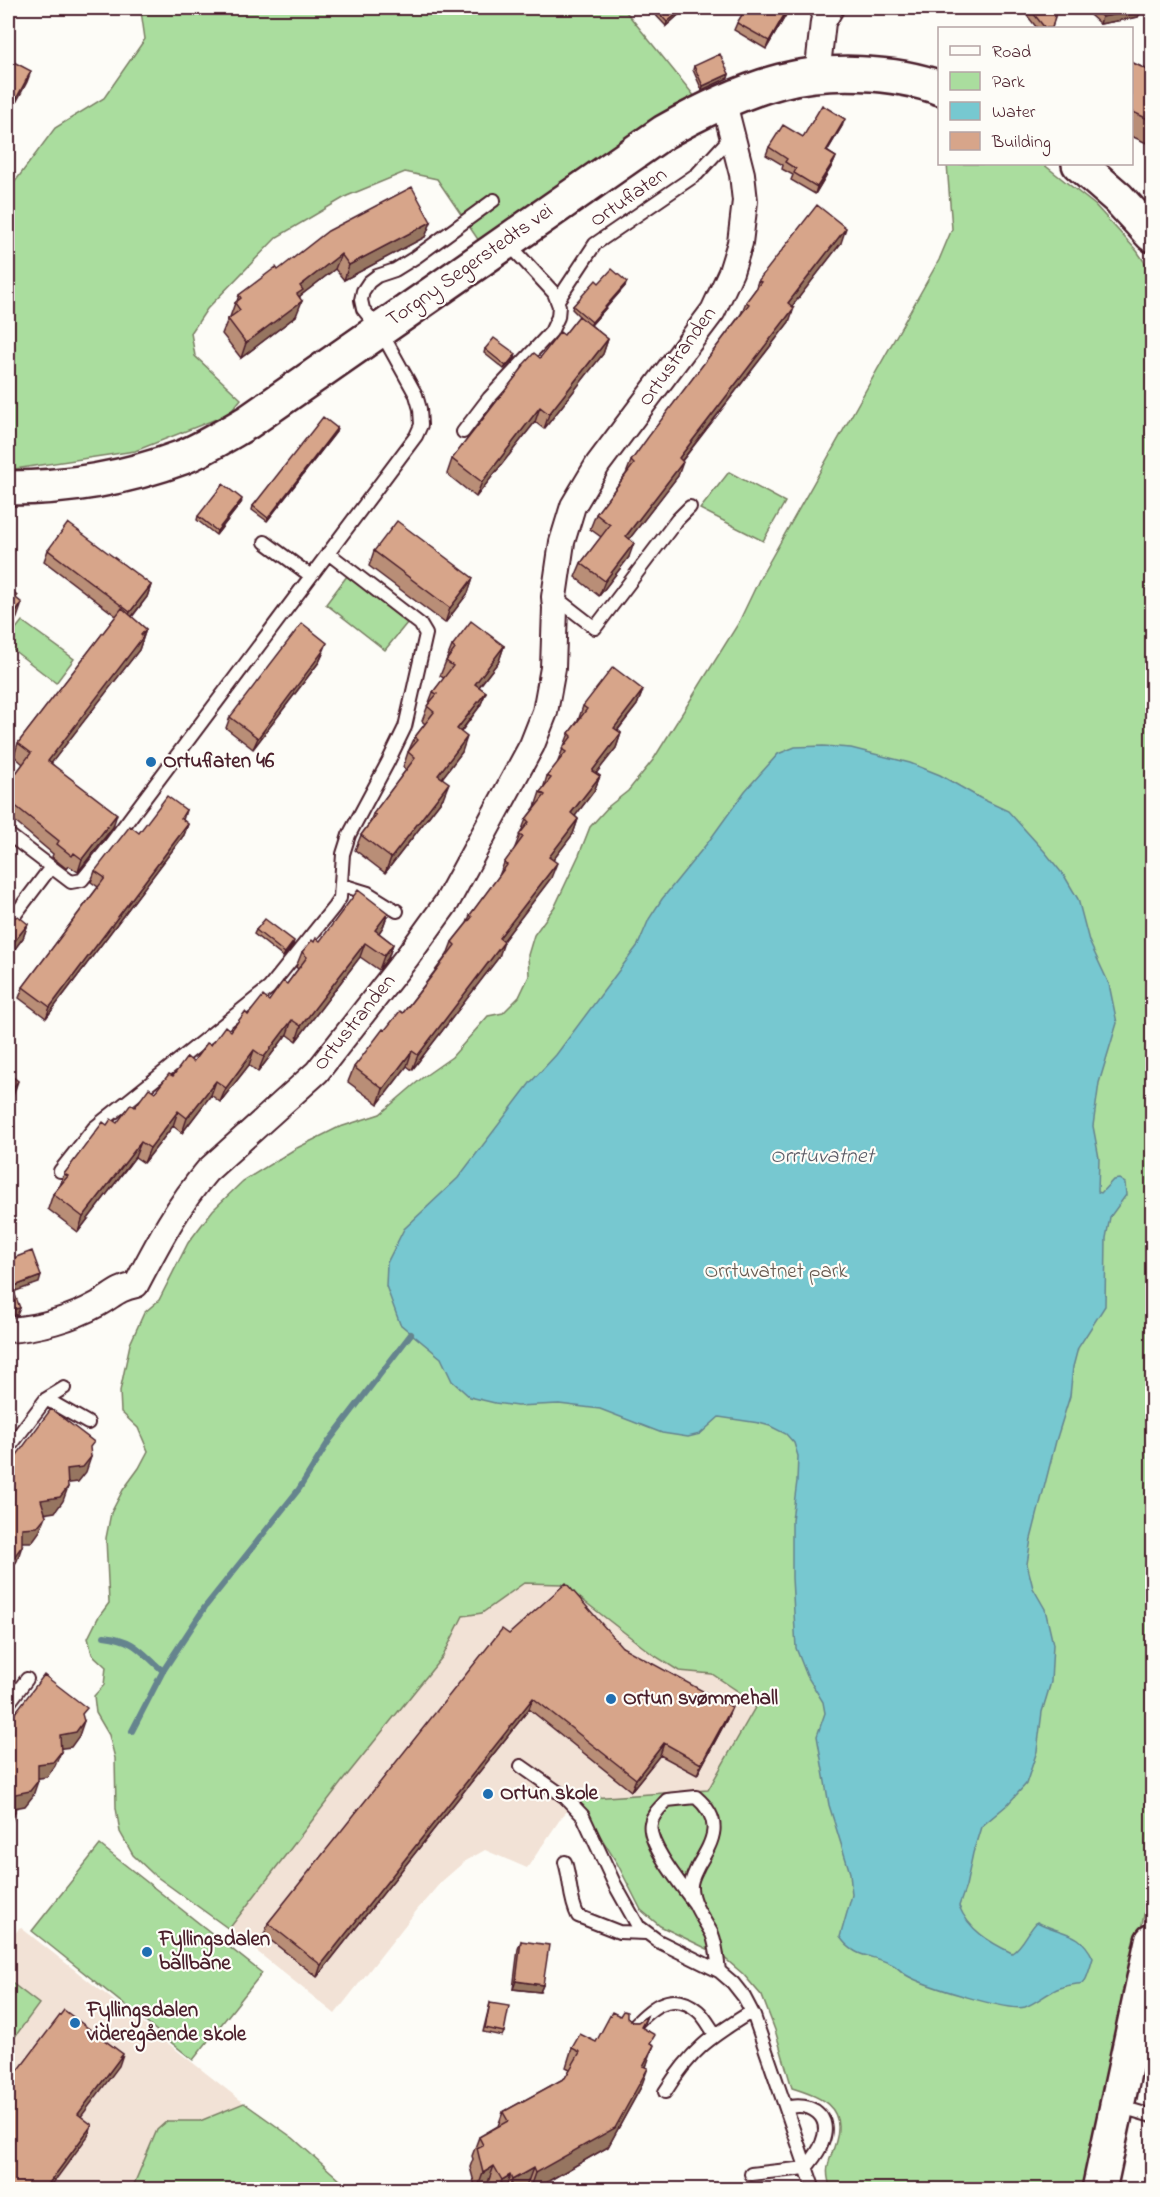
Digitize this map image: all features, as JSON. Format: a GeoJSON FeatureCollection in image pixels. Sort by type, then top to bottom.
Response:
{"type":"FeatureCollection","features":[{"type":"Feature","properties":{"kind":"main road","name":"Torgny Segerstedts vei"},"geometry":{"type":"LineString","coordinates":[[8,488],[35,488],[114,478],[184,456],[248,422],[664,132],[721,102],[783,80],[849,73],[889,76],[938,88]]}},
{"type":"Feature","properties":{"kind":"main road"},"geometry":{"type":"LineString","coordinates":[[1080,165],[1118,198],[1152,235]]}},
{"type":"Feature","properties":{"kind":"main road"},"geometry":{"type":"LineString","coordinates":[[1099,2190],[1152,1941]]}},
{"type":"Feature","properties":{"kind":"street"},"geometry":{"type":"LineString","coordinates":[[817,76],[823,22],[831,8]]}},
{"type":"Feature","properties":{"kind":"street","name":"Ortustranden"},"geometry":{"type":"LineString","coordinates":[[8,1330],[33,1328],[76,1314],[98,1304],[122,1288],[136,1285],[163,1232],[193,1188],[207,1172],[317,1072],[447,903],[532,745],[545,712],[553,668],[554,597],[562,542],[573,506],[598,464],[713,311],[731,272],[740,243],[745,201],[742,174],[727,115],[721,102]]}},
{"type":"Feature","properties":{"kind":"lane","name":"Ortuflaten"},"geometry":{"type":"LineString","coordinates":[[464,432],[489,398],[551,332],[558,317],[558,300],[595,244],[697,174],[731,137]]}},
{"type":"Feature","properties":{"kind":"lane"},"geometry":{"type":"LineString","coordinates":[[8,834],[71,882],[82,880],[408,447],[421,425],[416,395],[380,330],[363,309],[361,300],[369,282],[416,257],[494,200]]}},
{"type":"Feature","properties":{"kind":"lane"},"geometry":{"type":"LineString","coordinates":[[506,242],[558,300]]}},
{"type":"Feature","properties":{"kind":"lane"},"geometry":{"type":"LineString","coordinates":[[554,597],[595,628],[677,520],[690,507]]}},
{"type":"Feature","properties":{"kind":"lane"},"geometry":{"type":"LineString","coordinates":[[265,542],[311,576]]}},
{"type":"Feature","properties":{"kind":"lane"},"geometry":{"type":"LineString","coordinates":[[60,1171],[94,1128],[269,988],[340,898],[343,854],[349,835],[405,727],[426,634],[420,624],[328,553]]}},
{"type":"Feature","properties":{"kind":"lane"},"geometry":{"type":"LineString","coordinates":[[8,924],[51,867]]}},
{"type":"Feature","properties":{"kind":"lane"},"geometry":{"type":"LineString","coordinates":[[342,885],[368,893],[396,911]]}},
{"type":"Feature","properties":{"kind":"lane"},"geometry":{"type":"LineString","coordinates":[[8,1449],[46,1399],[64,1388]]}},
{"type":"Feature","properties":{"kind":"lane"},"geometry":{"type":"LineString","coordinates":[[46,1399],[88,1423]]}},
{"type":"Feature","properties":{"kind":"lane"},"geometry":{"type":"LineString","coordinates":[[8,1704],[27,1679]]}},
{"type":"Feature","properties":{"kind":"lane"},"geometry":{"type":"LineString","coordinates":[[521,1766],[565,1797],[583,1816],[638,1926],[672,1948],[719,1971],[744,1997],[752,2012],[814,2190]]}},
{"type":"Feature","properties":{"kind":"lane"},"geometry":{"type":"LineString","coordinates":[[695,1904],[691,1888],[692,1878],[711,1844],[714,1823],[711,1812],[696,1797],[668,1800],[654,1815],[651,1833],[666,1862],[695,1904],[714,1941],[719,1971]]}},
{"type":"Feature","properties":{"kind":"lane"},"geometry":{"type":"LineString","coordinates":[[565,1862],[571,1898],[578,1916],[619,1932],[646,1933]]}},
{"type":"Feature","properties":{"kind":"lane"},"geometry":{"type":"LineString","coordinates":[[628,2033],[660,2002],[681,2002],[698,2011],[715,2034]]}},
{"type":"Feature","properties":{"kind":"lane"},"geometry":{"type":"LineString","coordinates":[[665,2092],[678,2070],[696,2050],[715,2034],[752,2012]]}},
{"type":"Feature","properties":{"kind":"lane"},"geometry":{"type":"LineString","coordinates":[[786,2108],[797,2105],[811,2107],[823,2119],[825,2131],[822,2145],[807,2168]]}},
{"type":"Feature","properties":{"kind":"lane"},"geometry":{"type":"LineString","coordinates":[[1117,2106],[1152,2116]]}},
{"type":"Feature","properties":{"kind":"lane"},"geometry":{"type":"LineString","coordinates":[[751,2174],[807,2168]]}},
{"type":"Feature","properties":{"kind":"shaded area","name":"Ortun skole"},"geometry":{"type":"Polygon","coordinates":[[[524,1583],[562,1584],[652,1654],[679,1671],[712,1674],[757,1704],[708,1790],[578,1799],[561,1818],[527,1868],[485,1850],[464,1862],[441,1882],[417,1910],[335,2014],[229,1929],[344,1779],[443,1656],[463,1616],[482,1613],[524,1583]]]}},
{"type":"Feature","properties":{"kind":"shaded area","name":"Fyllingsdalen videregående skole"},"geometry":{"type":"Polygon","coordinates":[[[20,1927],[244,2103],[200,2121],[167,2121],[157,2130],[132,2189],[8,2189],[8,1943],[20,1927]]]}},
{"type":"Feature","properties":{"kind":"green space"},"geometry":{"type":"Polygon","coordinates":[[[132,8],[623,8],[696,98],[479,241],[437,179],[405,172],[347,196],[277,237],[207,309],[191,333],[195,356],[241,399],[229,414],[135,451],[8,470],[8,191],[55,128],[104,98],[145,39],[141,11],[132,8]]]}},
{"type":"Feature","properties":{"kind":"green space","name":"Orrtuvatnet park"},"geometry":{"type":"Polygon","coordinates":[[[947,165],[1044,165],[1095,205],[1137,251],[1152,273],[1152,1878],[1085,2189],[831,2189],[827,2170],[836,2141],[837,2119],[828,2104],[792,2088],[775,2030],[762,1996],[743,1974],[722,1956],[660,1926],[641,1910],[617,1863],[577,1799],[708,1790],[757,1704],[712,1674],[679,1671],[652,1654],[562,1584],[524,1583],[482,1613],[463,1616],[443,1656],[344,1779],[229,1929],[153,1874],[133,1855],[120,1832],[116,1808],[115,1758],[109,1735],[96,1713],[94,1696],[104,1685],[106,1667],[92,1654],[88,1638],[109,1603],[106,1538],[111,1513],[148,1451],[138,1428],[121,1412],[120,1391],[130,1344],[144,1313],[159,1300],[188,1243],[213,1210],[243,1181],[295,1149],[337,1128],[380,1114],[422,1078],[452,1057],[488,1016],[503,1013],[519,997],[529,976],[528,955],[534,935],[555,906],[590,827],[609,806],[628,791],[653,760],[738,624],[759,580],[939,260],[952,229],[947,165]]]}},
{"type":"Feature","properties":{"kind":"green space"},"geometry":{"type":"Polygon","coordinates":[[[729,472],[785,502],[763,541],[700,509],[729,472]]]}},
{"type":"Feature","properties":{"kind":"green space"},"geometry":{"type":"Polygon","coordinates":[[[347,576],[407,623],[385,650],[326,604],[347,576]]]}},
{"type":"Feature","properties":{"kind":"green space"},"geometry":{"type":"Polygon","coordinates":[[[22,621],[74,659],[56,683],[8,646],[8,639],[22,621]]]}},
{"type":"Feature","properties":{"kind":"green space","name":"Fyllingsdalen ballbane"},"geometry":{"type":"Polygon","coordinates":[[[100,1845],[262,1973],[193,2060],[32,1931],[100,1845]]]}},
{"type":"Feature","properties":{"kind":"green space"},"geometry":{"type":"Polygon","coordinates":[[[8,1980],[39,2004],[8,2046],[8,1980]]]}},
{"type":"Feature","properties":{"kind":"green space"},"geometry":{"type":"Polygon","coordinates":[[[244,2103],[293,2138],[350,2189],[132,2189],[157,2130],[167,2121],[200,2121],[244,2103]]]}},
{"type":"Feature","properties":{"kind":"water","name":"Orrtuvatnet"},"geometry":{"type":"Polygon","coordinates":[[[795,747],[851,748],[910,763],[940,775],[1008,811],[1065,877],[1078,899],[1089,941],[1109,984],[1117,1023],[1099,1083],[1093,1126],[1099,1158],[1098,1192],[1101,1193],[1113,1180],[1119,1179],[1125,1183],[1126,1195],[1110,1217],[1106,1238],[1105,1306],[1078,1348],[1073,1367],[1070,1396],[1056,1441],[1031,1539],[1027,1564],[1033,1588],[1045,1609],[1053,1644],[1051,1682],[1042,1712],[1037,1751],[1026,1784],[1007,1805],[981,1827],[959,1906],[974,1929],[1012,1953],[1020,1946],[1037,1922],[1070,1934],[1088,1949],[1093,1958],[1087,1977],[1082,1983],[1057,1989],[1025,2007],[1002,2006],[929,1985],[906,1975],[884,1961],[857,1953],[840,1937],[852,1895],[850,1873],[829,1805],[817,1736],[825,1713],[823,1702],[807,1676],[796,1648],[792,1578],[792,1520],[798,1456],[794,1443],[786,1434],[770,1426],[719,1417],[700,1434],[688,1437],[662,1433],[600,1409],[559,1404],[517,1406],[470,1397],[452,1381],[441,1358],[400,1324],[386,1286],[387,1263],[404,1229],[458,1178],[530,1083],[556,1055],[638,945],[649,919],[662,899],[709,841],[745,791],[778,754],[795,747]]]}},
{"type":"Feature","properties":{"kind":"building"},"geometry":{"type":"Polygon","coordinates":[[[654,8],[684,8],[667,22],[654,8]]]}},
{"type":"Feature","properties":{"kind":"building"},"geometry":{"type":"Polygon","coordinates":[[[746,8],[788,8],[769,41],[737,23],[746,8]]]}},
{"type":"Feature","properties":{"kind":"building"},"geometry":{"type":"Polygon","coordinates":[[[1029,8],[1057,8],[1052,27],[1044,27],[1029,8]]]}},
{"type":"Feature","properties":{"kind":"building"},"geometry":{"type":"Polygon","coordinates":[[[1093,8],[1142,8],[1102,17],[1093,8]]]}},
{"type":"Feature","properties":{"kind":"building"},"geometry":{"type":"Polygon","coordinates":[[[720,54],[729,74],[703,86],[694,66],[720,54]]]}},
{"type":"Feature","properties":{"kind":"building"},"geometry":{"type":"Polygon","coordinates":[[[8,59],[31,71],[8,114],[8,59]]]}},
{"type":"Feature","properties":{"kind":"building"},"geometry":{"type":"Polygon","coordinates":[[[1133,63],[1152,72],[1152,121],[1133,112],[1133,63]]]}},
{"type":"Feature","properties":{"kind":"building"},"geometry":{"type":"Polygon","coordinates":[[[822,105],[845,119],[826,151],[836,157],[817,187],[794,173],[796,169],[785,162],[787,159],[769,147],[783,125],[803,137],[822,105]]]}},
{"type":"Feature","properties":{"kind":"building"},"geometry":{"type":"Polygon","coordinates":[[[412,187],[431,222],[349,265],[341,254],[300,286],[303,290],[297,294],[302,301],[246,343],[228,319],[240,310],[235,303],[241,298],[239,295],[276,267],[278,270],[328,231],[412,187]]]}},
{"type":"Feature","properties":{"kind":"building"},"geometry":{"type":"Polygon","coordinates":[[[817,205],[846,228],[788,303],[794,308],[679,458],[683,462],[626,536],[634,543],[605,581],[581,563],[610,525],[596,514],[634,464],[631,461],[649,436],[749,304],[746,302],[761,282],[758,281],[817,205]]]}},
{"type":"Feature","properties":{"kind":"building"},"geometry":{"type":"Polygon","coordinates":[[[612,269],[627,282],[592,322],[573,306],[596,280],[599,283],[612,269]]]}},
{"type":"Feature","properties":{"kind":"building"},"geometry":{"type":"Polygon","coordinates":[[[579,316],[608,339],[549,414],[540,407],[482,482],[452,459],[523,365],[534,353],[540,358],[560,332],[564,335],[579,316]]]}},
{"type":"Feature","properties":{"kind":"building"},"geometry":{"type":"Polygon","coordinates":[[[494,338],[516,354],[506,366],[485,349],[494,338]]]}},
{"type":"Feature","properties":{"kind":"building"},"geometry":{"type":"Polygon","coordinates":[[[323,417],[337,428],[268,518],[253,506],[323,417]]]}},
{"type":"Feature","properties":{"kind":"building"},"geometry":{"type":"Polygon","coordinates":[[[223,484],[242,499],[217,531],[198,516],[223,484]]]}},
{"type":"Feature","properties":{"kind":"building"},"geometry":{"type":"Polygon","coordinates":[[[397,521],[473,578],[450,608],[374,551],[397,521]]]}},
{"type":"Feature","properties":{"kind":"building"},"geometry":{"type":"Polygon","coordinates":[[[68,523],[151,585],[130,612],[48,550],[68,523]]]}},
{"type":"Feature","properties":{"kind":"building"},"geometry":{"type":"Polygon","coordinates":[[[8,588],[22,603],[8,624],[8,588]]]}},
{"type":"Feature","properties":{"kind":"building"},"geometry":{"type":"Polygon","coordinates":[[[122,608],[146,629],[141,635],[143,637],[48,761],[117,814],[82,859],[74,853],[72,856],[57,844],[59,841],[8,800],[8,784],[31,753],[18,743],[122,608]]]}},
{"type":"Feature","properties":{"kind":"building"},"geometry":{"type":"Polygon","coordinates":[[[471,621],[504,646],[475,684],[486,692],[457,729],[467,737],[438,775],[449,783],[391,858],[361,835],[376,815],[373,814],[415,758],[408,752],[418,740],[415,737],[434,712],[427,706],[437,694],[433,692],[453,666],[446,661],[455,649],[452,646],[471,621]]]}},
{"type":"Feature","properties":{"kind":"building"},"geometry":{"type":"Polygon","coordinates":[[[302,623],[327,643],[258,738],[230,717],[302,623]]]}},
{"type":"Feature","properties":{"kind":"building"},"geometry":{"type":"Polygon","coordinates":[[[613,667],[643,690],[614,728],[621,733],[592,771],[600,776],[571,813],[578,819],[549,857],[557,863],[499,938],[504,942],[418,1055],[412,1051],[383,1089],[354,1067],[383,1029],[385,1030],[400,1011],[403,1013],[431,977],[455,945],[452,942],[472,917],[470,915],[507,865],[504,863],[523,837],[519,835],[529,822],[526,819],[545,795],[540,792],[551,778],[547,776],[566,752],[562,749],[572,736],[569,733],[587,709],[583,706],[613,667]]]}},
{"type":"Feature","properties":{"kind":"building"},"geometry":{"type":"Polygon","coordinates":[[[167,796],[186,810],[181,818],[188,824],[50,1007],[23,987],[105,878],[95,871],[130,826],[139,833],[167,796]]]}},
{"type":"Feature","properties":{"kind":"building"},"geometry":{"type":"Polygon","coordinates":[[[358,890],[388,913],[375,930],[393,944],[384,956],[365,943],[301,1026],[292,1020],[264,1057],[254,1050],[226,1088],[216,1081],[187,1118],[178,1111],[150,1148],[141,1142],[83,1217],[53,1194],[68,1176],[64,1174],[103,1122],[107,1125],[111,1119],[117,1123],[131,1104],[135,1107],[149,1088],[155,1092],[169,1074],[173,1076],[187,1057],[193,1062],[207,1043],[211,1045],[225,1026],[231,1031],[245,1012],[248,1015],[263,996],[269,1001],[283,981],[287,984],[307,957],[302,952],[312,940],[314,942],[316,938],[320,941],[358,890]]]}},
{"type":"Feature","properties":{"kind":"building"},"geometry":{"type":"Polygon","coordinates":[[[8,916],[13,918],[18,916],[28,924],[13,943],[8,939],[8,916]]]}},
{"type":"Feature","properties":{"kind":"building"},"geometry":{"type":"Polygon","coordinates":[[[265,919],[294,941],[285,953],[256,930],[265,919]]]}},
{"type":"Feature","properties":{"kind":"building"},"geometry":{"type":"Polygon","coordinates":[[[8,1073],[18,1081],[8,1095],[8,1073]]]}},
{"type":"Feature","properties":{"kind":"building"},"geometry":{"type":"Polygon","coordinates":[[[32,1251],[41,1276],[12,1287],[20,1308],[8,1310],[8,1257],[11,1259],[32,1251]]]}},
{"type":"Feature","properties":{"kind":"building"},"geometry":{"type":"Polygon","coordinates":[[[51,1409],[94,1442],[90,1447],[91,1457],[83,1467],[67,1469],[68,1487],[60,1497],[41,1500],[46,1516],[37,1527],[22,1528],[22,1546],[14,1557],[8,1558],[8,1467],[51,1409]]]}},
{"type":"Feature","properties":{"kind":"building"},"geometry":{"type":"Polygon","coordinates":[[[566,1583],[622,1647],[732,1707],[701,1764],[664,1743],[636,1779],[533,1698],[321,1965],[268,1923],[502,1629],[509,1634],[566,1583]]]}},
{"type":"Feature","properties":{"kind":"building"},"geometry":{"type":"Polygon","coordinates":[[[44,1675],[87,1708],[82,1714],[84,1721],[76,1732],[60,1735],[61,1752],[53,1762],[38,1764],[38,1781],[30,1791],[15,1794],[15,1811],[8,1821],[8,1722],[44,1675]]]}},
{"type":"Feature","properties":{"kind":"building"},"geometry":{"type":"Polygon","coordinates":[[[521,1941],[549,1945],[543,1985],[516,1981],[521,1941]]]}},
{"type":"Feature","properties":{"kind":"building"},"geometry":{"type":"Polygon","coordinates":[[[490,2003],[509,2006],[504,2032],[485,2028],[490,2003]]]}},
{"type":"Feature","properties":{"kind":"building"},"geometry":{"type":"Polygon","coordinates":[[[64,2010],[123,2054],[78,2114],[92,2125],[44,2190],[8,2190],[8,2084],[64,2010]]]}},
{"type":"Feature","properties":{"kind":"building"},"geometry":{"type":"Polygon","coordinates":[[[623,2011],[627,2012],[627,2017],[633,2022],[638,2022],[647,2016],[641,2027],[655,2035],[650,2043],[654,2045],[643,2066],[648,2068],[615,2128],[535,2173],[533,2168],[512,2180],[510,2175],[502,2180],[494,2166],[483,2173],[477,2148],[483,2145],[479,2137],[508,2121],[503,2112],[565,2078],[580,2052],[572,2048],[580,2034],[596,2042],[612,2012],[620,2016],[623,2011]]]}},
{"type":"Feature","properties":{"kind":"waterway"},"geometry":{"type":"LineString","coordinates":[[132,1731],[163,1671],[205,1607],[299,1489],[329,1441],[411,1334]]}},
{"type":"Feature","properties":{"kind":"waterway"},"geometry":{"type":"LineString","coordinates":[[104,1636],[131,1644],[163,1671]]}},
{"type":"Feature","properties":{"kind":"place","name":"Ortuflaten 46"},"geometry":{"type":"Point","coordinates":[151,762]}},
{"type":"Feature","properties":{"kind":"place","name":"Ortun svømmehall"},"geometry":{"type":"Point","coordinates":[611,1699]}},
{"type":"Feature","properties":{"kind":"place","name":"Ortun skole"},"geometry":{"type":"Point","coordinates":[488,1794]}},
{"type":"Feature","properties":{"kind":"place","name":"Fyllingsdalen ballbane"},"geometry":{"type":"Point","coordinates":[147,1952]}},
{"type":"Feature","properties":{"kind":"place","name":"Fyllingsdalen videregående skole"},"geometry":{"type":"Point","coordinates":[75,2023]}}]}
